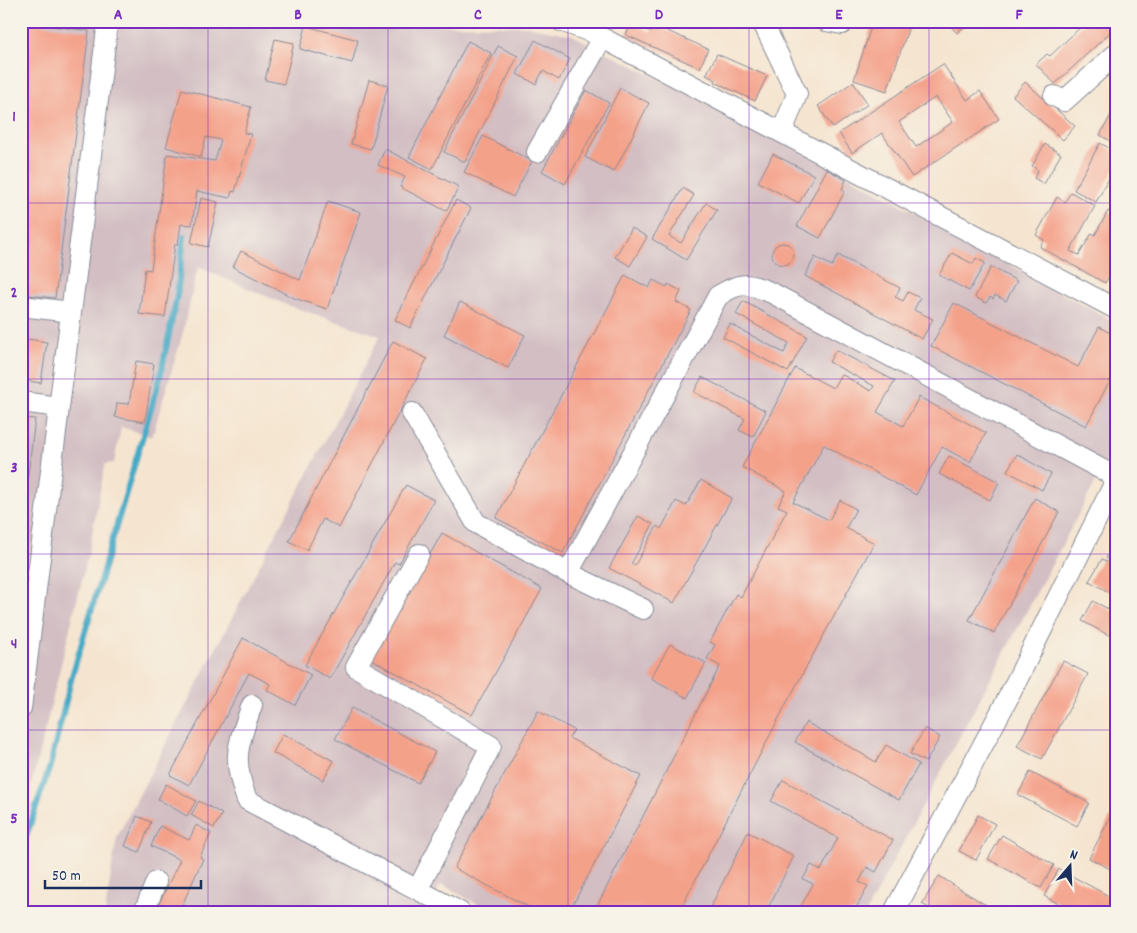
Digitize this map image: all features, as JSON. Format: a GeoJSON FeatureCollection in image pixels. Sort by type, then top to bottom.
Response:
{"type":"FeatureCollection","features":[{"type":"Feature","properties":{"kind":"street"},"geometry":{"type":"LineString","coordinates":[[21,708],[108,21]]}},
{"type":"Feature","properties":{"kind":"street"},"geometry":{"type":"LineString","coordinates":[[561,21],[598,44],[786,123],[1116,309]]}},
{"type":"Feature","properties":{"kind":"street"},"geometry":{"type":"LineString","coordinates":[[762,21],[797,94],[786,123]]}},
{"type":"Feature","properties":{"kind":"street"},"geometry":{"type":"LineString","coordinates":[[538,152],[598,44]]}},
{"type":"Feature","properties":{"kind":"street"},"geometry":{"type":"LineString","coordinates":[[1054,96],[1064,101],[1116,54]]}},
{"type":"Feature","properties":{"kind":"street"},"geometry":{"type":"LineString","coordinates":[[568,573],[718,296],[733,286],[749,283],[772,293],[1116,479],[1008,698],[894,912]]}},
{"type":"Feature","properties":{"kind":"street"},"geometry":{"type":"LineString","coordinates":[[21,306],[71,312]]}},
{"type":"Feature","properties":{"kind":"street"},"geometry":{"type":"LineString","coordinates":[[21,402],[59,407]]}},
{"type":"Feature","properties":{"kind":"street"},"geometry":{"type":"LineString","coordinates":[[412,413],[476,523],[568,573],[643,609]]}},
{"type":"Feature","properties":{"kind":"street"},"geometry":{"type":"LineString","coordinates":[[418,889],[491,746],[356,667],[419,554]]}},
{"type":"Feature","properties":{"kind":"street"},"geometry":{"type":"LineString","coordinates":[[252,705],[237,749],[238,777],[247,800],[460,912]]}},
{"type":"Feature","properties":{"kind":"street"},"geometry":{"type":"LineString","coordinates":[[144,912],[156,882]]}},
{"type":"Feature","properties":{"kind":"shaded area"},"geometry":{"type":"Polygon","coordinates":[[[21,21],[417,21],[418,25],[527,26],[572,35],[830,166],[1116,323],[1116,444],[866,912],[491,912],[441,884],[426,912],[105,912],[117,837],[380,336],[287,305],[198,267],[182,336],[152,437],[121,427],[114,463],[105,464],[89,551],[32,782],[21,809],[21,21]]]}},
{"type":"Feature","properties":{"kind":"building"},"geometry":{"type":"Polygon","coordinates":[[[873,21],[911,21],[887,91],[854,80],[873,21]]]}},
{"type":"Feature","properties":{"kind":"building"},"geometry":{"type":"Polygon","coordinates":[[[945,21],[970,21],[957,33],[945,21]]]}},
{"type":"Feature","properties":{"kind":"building"},"geometry":{"type":"Polygon","coordinates":[[[1087,21],[1116,21],[1116,27],[1055,84],[1036,64],[1047,54],[1050,56],[1087,21]]]}},
{"type":"Feature","properties":{"kind":"building"},"geometry":{"type":"Polygon","coordinates":[[[21,22],[89,31],[55,298],[21,294],[21,22]]]}},
{"type":"Feature","properties":{"kind":"building"},"geometry":{"type":"Polygon","coordinates":[[[631,23],[651,32],[654,25],[708,49],[700,68],[626,35],[631,23]]]}},
{"type":"Feature","properties":{"kind":"building"},"geometry":{"type":"Polygon","coordinates":[[[306,26],[358,40],[352,63],[300,49],[306,26]]]}},
{"type":"Feature","properties":{"kind":"building"},"geometry":{"type":"Polygon","coordinates":[[[275,39],[294,43],[284,84],[265,80],[275,39]]]}},
{"type":"Feature","properties":{"kind":"building"},"geometry":{"type":"Polygon","coordinates":[[[535,40],[570,59],[559,80],[543,71],[536,84],[517,74],[535,40]]]}},
{"type":"Feature","properties":{"kind":"building"},"geometry":{"type":"Polygon","coordinates":[[[468,41],[491,53],[432,169],[409,157],[468,41]]]}},
{"type":"Feature","properties":{"kind":"building"},"geometry":{"type":"Polygon","coordinates":[[[498,46],[518,56],[465,162],[444,152],[498,46]]]}},
{"type":"Feature","properties":{"kind":"building"},"geometry":{"type":"Polygon","coordinates":[[[717,54],[767,76],[755,101],[715,82],[716,80],[706,75],[717,54]]]}},
{"type":"Feature","properties":{"kind":"building"},"geometry":{"type":"Polygon","coordinates":[[[943,64],[967,100],[980,91],[999,119],[912,177],[882,133],[852,153],[839,133],[943,64]],[[936,97],[899,122],[916,147],[953,122],[936,97]]]}},
{"type":"Feature","properties":{"kind":"building"},"geometry":{"type":"Polygon","coordinates":[[[369,80],[388,85],[371,149],[351,144],[369,80]]]}},
{"type":"Feature","properties":{"kind":"building"},"geometry":{"type":"Polygon","coordinates":[[[853,82],[868,104],[833,128],[818,106],[853,82]]]}},
{"type":"Feature","properties":{"kind":"building"},"geometry":{"type":"Polygon","coordinates":[[[1025,82],[1075,126],[1063,140],[1013,96],[1025,82]]]}},
{"type":"Feature","properties":{"kind":"building"},"geometry":{"type":"Polygon","coordinates":[[[620,88],[649,103],[614,172],[585,157],[620,88]]]}},
{"type":"Feature","properties":{"kind":"building"},"geometry":{"type":"Polygon","coordinates":[[[182,89],[251,107],[244,133],[251,134],[235,192],[232,191],[230,198],[197,191],[192,225],[181,224],[178,244],[175,244],[165,317],[139,314],[145,269],[151,270],[167,154],[215,161],[221,140],[206,137],[201,157],[166,147],[182,89]]]}},
{"type":"Feature","properties":{"kind":"building"},"geometry":{"type":"Polygon","coordinates":[[[586,90],[609,103],[565,184],[542,171],[586,90]]]}},
{"type":"Feature","properties":{"kind":"building"},"geometry":{"type":"Polygon","coordinates":[[[1116,106],[1116,144],[1100,135],[1116,106]]]}},
{"type":"Feature","properties":{"kind":"building"},"geometry":{"type":"Polygon","coordinates":[[[483,136],[532,161],[513,197],[464,172],[483,136]]]}},
{"type":"Feature","properties":{"kind":"building"},"geometry":{"type":"Polygon","coordinates":[[[1100,143],[1116,152],[1116,166],[1096,202],[1074,190],[1100,143]]]}},
{"type":"Feature","properties":{"kind":"building"},"geometry":{"type":"Polygon","coordinates":[[[1045,144],[1061,154],[1044,184],[1034,178],[1038,170],[1032,166],[1045,144]]]}},
{"type":"Feature","properties":{"kind":"building"},"geometry":{"type":"Polygon","coordinates":[[[385,149],[459,187],[446,211],[400,187],[405,177],[378,165],[385,149]]]}},
{"type":"Feature","properties":{"kind":"building"},"geometry":{"type":"Polygon","coordinates":[[[773,154],[814,175],[799,203],[758,182],[773,154]]]}},
{"type":"Feature","properties":{"kind":"building"},"geometry":{"type":"Polygon","coordinates":[[[827,169],[846,180],[842,189],[845,191],[820,238],[797,226],[827,169]]]}},
{"type":"Feature","properties":{"kind":"building"},"geometry":{"type":"Polygon","coordinates":[[[683,188],[694,195],[669,236],[681,243],[706,203],[717,210],[686,260],[652,239],[683,188]]]}},
{"type":"Feature","properties":{"kind":"building"},"geometry":{"type":"Polygon","coordinates":[[[1071,192],[1095,206],[1070,251],[1079,255],[1092,233],[1095,235],[1108,211],[1116,215],[1116,263],[1105,283],[1040,247],[1044,240],[1036,235],[1057,197],[1065,202],[1071,192]]]}},
{"type":"Feature","properties":{"kind":"building"},"geometry":{"type":"Polygon","coordinates":[[[201,198],[218,202],[208,247],[191,243],[201,198]]]}},
{"type":"Feature","properties":{"kind":"building"},"geometry":{"type":"Polygon","coordinates":[[[456,200],[471,208],[410,328],[395,320],[456,200]]]}},
{"type":"Feature","properties":{"kind":"building"},"geometry":{"type":"Polygon","coordinates":[[[328,201],[361,212],[327,309],[294,298],[233,267],[241,251],[300,280],[328,201]]]}},
{"type":"Feature","properties":{"kind":"building"},"geometry":{"type":"Polygon","coordinates":[[[632,228],[647,237],[630,266],[615,257],[632,228]]]}},
{"type":"Feature","properties":{"kind":"building"},"geometry":{"type":"Polygon","coordinates":[[[783,243],[791,246],[794,254],[791,262],[783,265],[775,262],[772,254],[775,246],[783,243]]]}},
{"type":"Feature","properties":{"kind":"building"},"geometry":{"type":"Polygon","coordinates":[[[952,253],[973,264],[976,258],[985,263],[969,291],[939,275],[952,253]]]}},
{"type":"Feature","properties":{"kind":"building"},"geometry":{"type":"Polygon","coordinates":[[[838,255],[900,288],[895,297],[903,301],[908,292],[920,298],[914,310],[933,319],[922,339],[805,276],[815,257],[832,266],[838,255]]]}},
{"type":"Feature","properties":{"kind":"building"},"geometry":{"type":"Polygon","coordinates":[[[991,267],[1017,281],[1006,301],[995,295],[993,299],[990,297],[986,303],[975,297],[991,267]]]}},
{"type":"Feature","properties":{"kind":"building"},"geometry":{"type":"Polygon","coordinates":[[[625,275],[649,288],[653,280],[667,287],[668,284],[681,291],[676,302],[691,310],[563,553],[496,518],[625,275]]]}},
{"type":"Feature","properties":{"kind":"building"},"geometry":{"type":"Polygon","coordinates":[[[743,301],[807,336],[788,372],[723,337],[730,324],[784,353],[789,343],[736,314],[743,301]]]}},
{"type":"Feature","properties":{"kind":"building"},"geometry":{"type":"Polygon","coordinates":[[[460,302],[525,335],[508,368],[444,335],[460,302]]]}},
{"type":"Feature","properties":{"kind":"building"},"geometry":{"type":"Polygon","coordinates":[[[954,303],[1078,367],[1099,327],[1116,336],[1116,369],[1086,426],[931,346],[954,303]]]}},
{"type":"Feature","properties":{"kind":"building"},"geometry":{"type":"Polygon","coordinates":[[[21,338],[47,342],[41,383],[21,380],[21,338]]]}},
{"type":"Feature","properties":{"kind":"building"},"geometry":{"type":"Polygon","coordinates":[[[393,341],[427,359],[339,528],[323,519],[307,550],[289,541],[393,341]]]}},
{"type":"Feature","properties":{"kind":"building"},"geometry":{"type":"Polygon","coordinates":[[[836,350],[895,381],[877,412],[903,426],[919,397],[986,433],[970,462],[942,447],[916,495],[824,445],[793,502],[829,520],[840,500],[856,509],[846,528],[874,543],[785,706],[679,912],[594,912],[720,666],[707,659],[715,645],[710,642],[736,594],[741,597],[787,510],[778,506],[786,491],[742,467],[795,368],[833,388],[841,374],[871,391],[874,386],[829,362],[836,350]]]}},
{"type":"Feature","properties":{"kind":"building"},"geometry":{"type":"Polygon","coordinates":[[[136,361],[154,364],[145,422],[115,417],[117,403],[129,404],[136,361]]]}},
{"type":"Feature","properties":{"kind":"building"},"geometry":{"type":"Polygon","coordinates":[[[702,377],[766,411],[753,437],[739,430],[745,419],[694,392],[702,377]]]}},
{"type":"Feature","properties":{"kind":"building"},"geometry":{"type":"Polygon","coordinates":[[[21,418],[35,419],[22,522],[21,522],[21,418]]]}},
{"type":"Feature","properties":{"kind":"building"},"geometry":{"type":"Polygon","coordinates":[[[1017,454],[1051,474],[1042,490],[1007,471],[1017,454]]]}},
{"type":"Feature","properties":{"kind":"building"},"geometry":{"type":"Polygon","coordinates":[[[949,456],[999,482],[990,500],[939,474],[949,456]]]}},
{"type":"Feature","properties":{"kind":"building"},"geometry":{"type":"Polygon","coordinates":[[[701,480],[732,498],[674,603],[609,568],[638,516],[653,524],[631,564],[635,565],[657,526],[661,529],[676,501],[686,506],[701,480]]]}},
{"type":"Feature","properties":{"kind":"building"},"geometry":{"type":"Polygon","coordinates":[[[406,485],[434,500],[399,564],[395,562],[330,679],[305,665],[406,485]]]}},
{"type":"Feature","properties":{"kind":"building"},"geometry":{"type":"Polygon","coordinates":[[[1035,498],[1059,512],[994,633],[969,620],[1035,498]]]}},
{"type":"Feature","properties":{"kind":"building"},"geometry":{"type":"Polygon","coordinates":[[[442,533],[542,589],[472,715],[371,659],[442,533]]]}},
{"type":"Feature","properties":{"kind":"building"},"geometry":{"type":"Polygon","coordinates":[[[1116,539],[1116,563],[1106,558],[1116,539]]]}},
{"type":"Feature","properties":{"kind":"building"},"geometry":{"type":"Polygon","coordinates":[[[1102,559],[1116,567],[1116,596],[1089,581],[1102,559]]]}},
{"type":"Feature","properties":{"kind":"building"},"geometry":{"type":"Polygon","coordinates":[[[1093,601],[1116,613],[1116,639],[1082,621],[1093,601]]]}},
{"type":"Feature","properties":{"kind":"building"},"geometry":{"type":"Polygon","coordinates":[[[243,638],[311,675],[295,705],[267,690],[270,684],[249,673],[189,785],[170,775],[243,638]]]}},
{"type":"Feature","properties":{"kind":"building"},"geometry":{"type":"Polygon","coordinates":[[[670,644],[706,663],[687,698],[651,678],[670,644]]]}},
{"type":"Feature","properties":{"kind":"building"},"geometry":{"type":"Polygon","coordinates":[[[1063,661],[1088,674],[1042,759],[1017,746],[1063,661]]]}},
{"type":"Feature","properties":{"kind":"building"},"geometry":{"type":"Polygon","coordinates":[[[352,708],[435,752],[418,783],[335,739],[352,708]]]}},
{"type":"Feature","properties":{"kind":"building"},"geometry":{"type":"Polygon","coordinates":[[[538,711],[574,730],[569,738],[641,776],[569,912],[538,912],[454,868],[538,711]]]}},
{"type":"Feature","properties":{"kind":"building"},"geometry":{"type":"Polygon","coordinates":[[[806,722],[876,762],[886,745],[919,764],[899,800],[795,742],[806,722]]]}},
{"type":"Feature","properties":{"kind":"building"},"geometry":{"type":"Polygon","coordinates":[[[925,728],[940,737],[926,762],[910,754],[925,728]]]}},
{"type":"Feature","properties":{"kind":"building"},"geometry":{"type":"Polygon","coordinates":[[[283,734],[334,761],[323,780],[273,753],[283,734]]]}},
{"type":"Feature","properties":{"kind":"building"},"geometry":{"type":"Polygon","coordinates":[[[1030,772],[1089,803],[1077,826],[1018,795],[1030,772]]]}},
{"type":"Feature","properties":{"kind":"building"},"geometry":{"type":"Polygon","coordinates":[[[783,780],[893,840],[876,872],[867,867],[859,882],[868,886],[854,912],[798,912],[813,884],[803,879],[811,865],[821,870],[838,838],[771,801],[783,780]]]}},
{"type":"Feature","properties":{"kind":"building"},"geometry":{"type":"Polygon","coordinates":[[[166,784],[196,801],[187,816],[158,799],[166,784]]]}},
{"type":"Feature","properties":{"kind":"building"},"geometry":{"type":"Polygon","coordinates":[[[199,801],[222,814],[214,828],[191,815],[199,801]]]}},
{"type":"Feature","properties":{"kind":"building"},"geometry":{"type":"Polygon","coordinates":[[[1116,806],[1116,872],[1089,858],[1116,806]]]}},
{"type":"Feature","properties":{"kind":"building"},"geometry":{"type":"Polygon","coordinates":[[[978,815],[995,824],[976,860],[959,851],[978,815]]]}},
{"type":"Feature","properties":{"kind":"building"},"geometry":{"type":"Polygon","coordinates":[[[137,816],[151,822],[139,852],[125,846],[137,816]]]}},
{"type":"Feature","properties":{"kind":"building"},"geometry":{"type":"Polygon","coordinates":[[[196,825],[211,833],[200,857],[203,859],[179,912],[155,912],[180,860],[151,846],[160,826],[189,840],[196,825]]]}},
{"type":"Feature","properties":{"kind":"building"},"geometry":{"type":"Polygon","coordinates":[[[748,832],[794,856],[766,912],[708,912],[748,832]]]}},
{"type":"Feature","properties":{"kind":"building"},"geometry":{"type":"Polygon","coordinates":[[[1002,835],[1054,865],[1041,888],[988,859],[1002,835]]]}},
{"type":"Feature","properties":{"kind":"building"},"geometry":{"type":"Polygon","coordinates":[[[1059,869],[1116,900],[1116,912],[1074,912],[1044,896],[1059,869]]]}},
{"type":"Feature","properties":{"kind":"building"},"geometry":{"type":"Polygon","coordinates":[[[939,876],[997,912],[936,912],[922,904],[939,876]]]}},
{"type":"Feature","properties":{"kind":"waterway"},"geometry":{"type":"LineString","coordinates":[[21,852],[50,766],[72,676],[160,378],[177,296],[184,237]]}}]}
